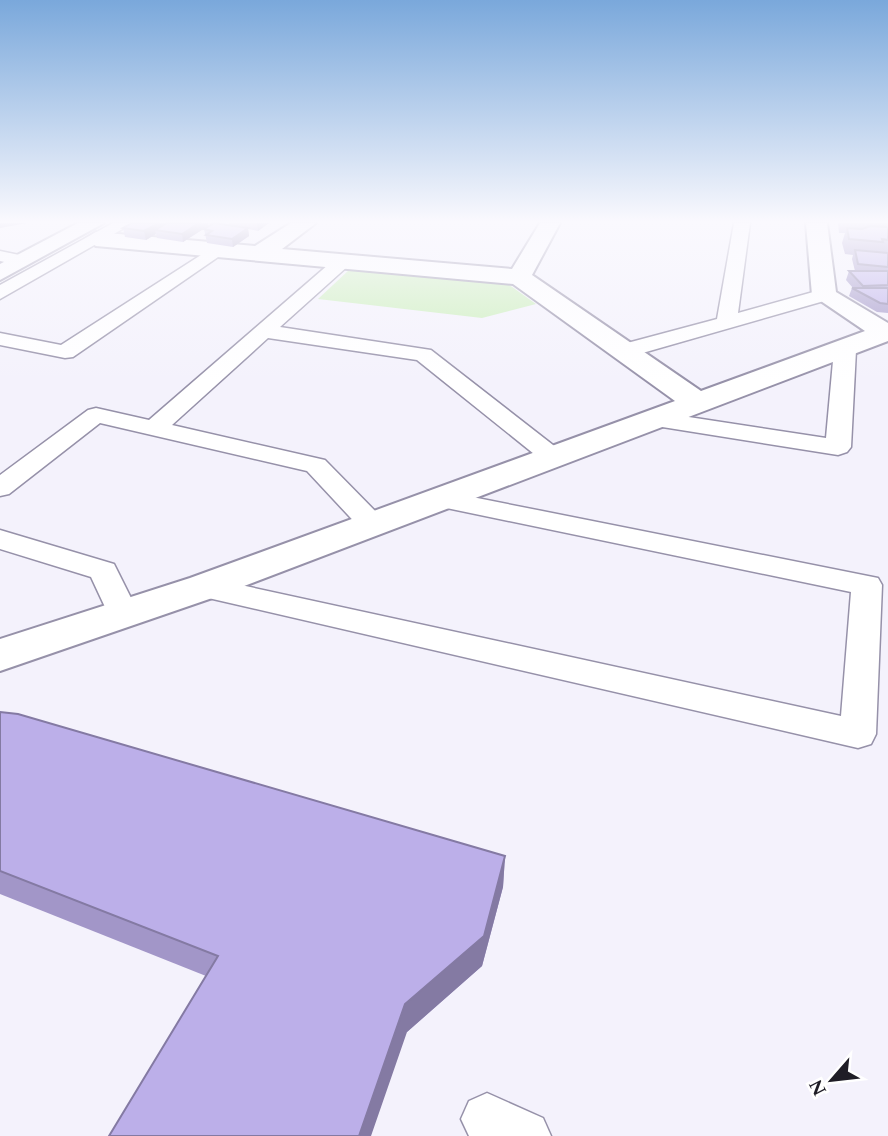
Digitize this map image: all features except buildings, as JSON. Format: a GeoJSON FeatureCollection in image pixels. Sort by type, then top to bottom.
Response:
{"type":"FeatureCollection","features":[{"type":"Feature","properties":{"kind":"street"},"geometry":{"type":"LineString","coordinates":[[508,276],[519,277],[698,403]]}},
{"type":"Feature","properties":{"kind":"street"},"geometry":{"type":"LineString","coordinates":[[822,276],[824,295],[887,332]]}},
{"type":"Feature","properties":{"kind":"street"},"geometry":{"type":"LineString","coordinates":[[0,655],[204,587],[845,350],[887,332]]}},
{"type":"Feature","properties":{"kind":"lane"},"geometry":{"type":"LineString","coordinates":[[0,293],[26,276]]}},
{"type":"Feature","properties":{"kind":"lane"},"geometry":{"type":"LineString","coordinates":[[0,339],[65,352],[178,276]]}},
{"type":"Feature","properties":{"kind":"lane"},"geometry":{"type":"LineString","coordinates":[[156,426],[325,276]]}},
{"type":"Feature","properties":{"kind":"lane"},"geometry":{"type":"LineString","coordinates":[[726,323],[734,276]]}},
{"type":"Feature","properties":{"kind":"lane"},"geometry":{"type":"LineString","coordinates":[[624,351],[824,295]]}},
{"type":"Feature","properties":{"kind":"lane"},"geometry":{"type":"LineString","coordinates":[[264,331],[423,355],[553,457]]}},
{"type":"Feature","properties":{"kind":"lane"},"geometry":{"type":"LineString","coordinates":[[656,419],[838,447],[845,350]]}},
{"type":"Feature","properties":{"kind":"lane"},"geometry":{"type":"LineString","coordinates":[[0,488],[96,415],[156,426],[316,465],[372,524]]}},
{"type":"Feature","properties":{"kind":"lane"},"geometry":{"type":"LineString","coordinates":[[204,587],[858,734],[867,585],[442,499]]}},
{"type":"Feature","properties":{"kind":"lane"},"geometry":{"type":"LineString","coordinates":[[0,540],[103,571],[123,614]]}},
{"type":"Feature","properties":{"kind":"green space"},"geometry":{"type":"Polygon","coordinates":[[[343,276],[417,276],[508,284],[536,304],[482,318],[318,299],[343,276]]]}}]}
